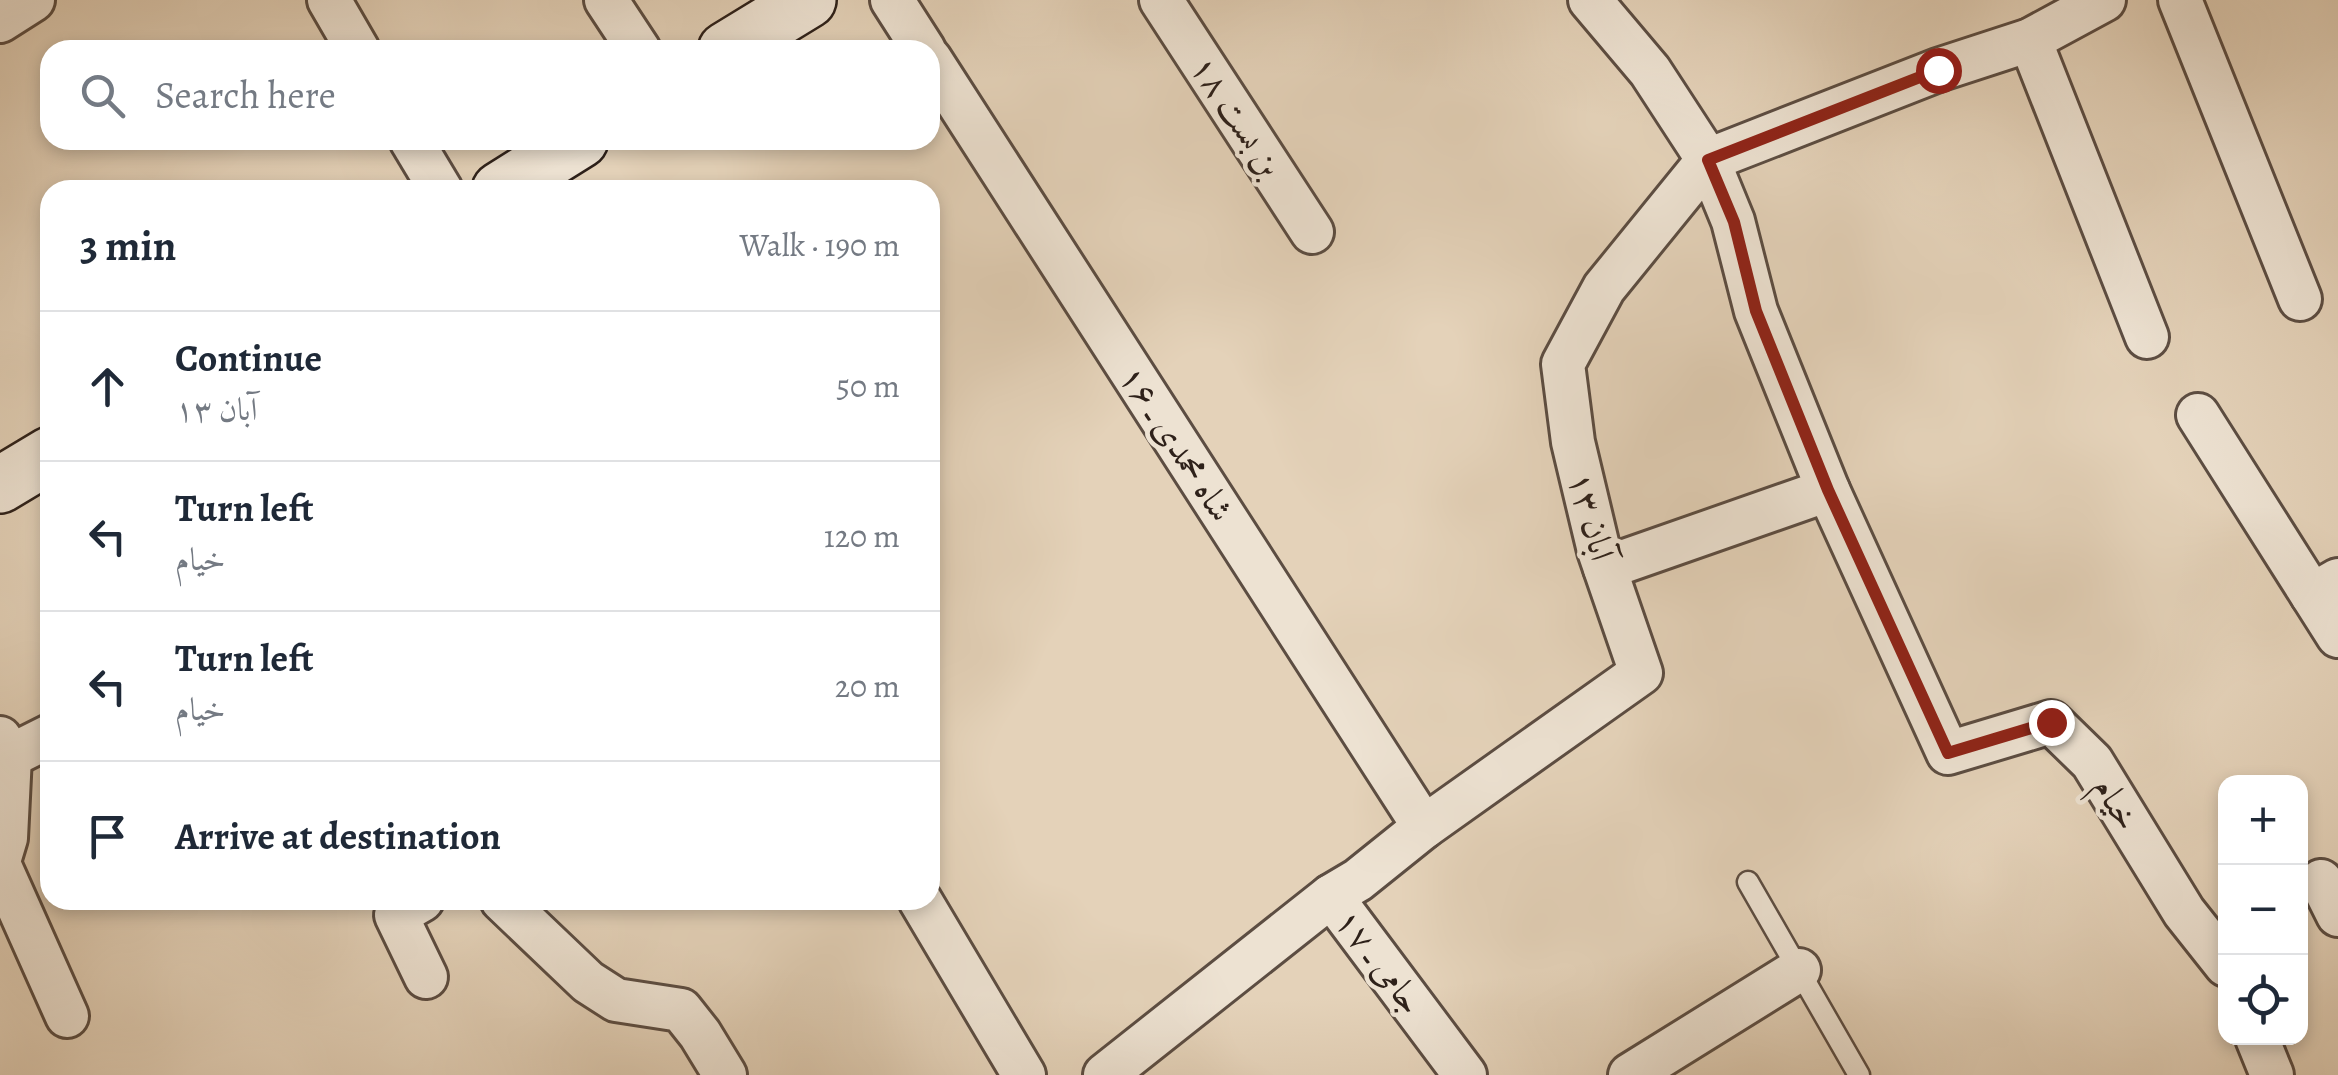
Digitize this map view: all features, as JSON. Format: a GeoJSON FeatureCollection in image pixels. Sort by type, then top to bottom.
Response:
{"type":"FeatureCollection","features":[{"type":"Feature","properties":{"kind":"main road"},"geometry":{"type":"LineString","coordinates":[[742,40],[808,0]]}},
{"type":"Feature","properties":{"kind":"main road"},"geometry":{"type":"LineString","coordinates":[[516,180],[564,150]]}},
{"type":"Feature","properties":{"kind":"main road"},"geometry":{"type":"LineString","coordinates":[[0,485],[40,462]]}},
{"type":"Feature","properties":{"kind":"street"},"geometry":{"type":"LineString","coordinates":[[0,21],[32,0]]}},
{"type":"Feature","properties":{"kind":"street"},"geometry":{"type":"LineString","coordinates":[[329,0],[352,40]]}},
{"type":"Feature","properties":{"kind":"street"},"geometry":{"type":"LineString","coordinates":[[606,0],[632,40]]}},
{"type":"Feature","properties":{"kind":"street"},"geometry":{"type":"LineString","coordinates":[[892,0],[918,40]]}},
{"type":"Feature","properties":{"kind":"street","name":"بن بست ۱۸"},"geometry":{"type":"LineString","coordinates":[[1161,0],[1312,232]]}},
{"type":"Feature","properties":{"kind":"street","name":"خیام"},"geometry":{"type":"LineString","coordinates":[[1590,0],[1650,71],[1708,160],[1734,222],[1756,311],[1828,490],[1948,753],[2051,722],[2092,762],[2184,912],[2218,955]]}},
{"type":"Feature","properties":{"kind":"street","name":"۱۳ آبان"},"geometry":{"type":"LineString","coordinates":[[1105,1075],[1331,896],[1640,673],[1605,568],[1572,442],[1563,364],[1604,288],[1708,160],[1938,70],[2030,40],[2104,0]]}},
{"type":"Feature","properties":{"kind":"street"},"geometry":{"type":"LineString","coordinates":[[2180,0],[2300,299]]}},
{"type":"Feature","properties":{"kind":"street"},"geometry":{"type":"LineString","coordinates":[[2030,40],[2147,338]]}},
{"type":"Feature","properties":{"kind":"street","name":"شاه محمدی ـ ۱۶"},"geometry":{"type":"LineString","coordinates":[[940,75],[1424,827]]}},
{"type":"Feature","properties":{"kind":"street"},"geometry":{"type":"LineString","coordinates":[[417,150],[435,180]]}},
{"type":"Feature","properties":{"kind":"street"},"geometry":{"type":"LineString","coordinates":[[2198,416],[2325,588],[2338,636]]}},
{"type":"Feature","properties":{"kind":"street"},"geometry":{"type":"LineString","coordinates":[[1605,568],[1828,490]]}},
{"type":"Feature","properties":{"kind":"street"},"geometry":{"type":"LineString","coordinates":[[0,858],[6,838],[5,747],[40,738]]}},
{"type":"Feature","properties":{"kind":"street"},"geometry":{"type":"LineString","coordinates":[[0,866],[66,1016]]}},
{"type":"Feature","properties":{"kind":"street","name":"جامی ـ ۱۷"},"geometry":{"type":"LineString","coordinates":[[1331,896],[1465,1075]]}},
{"type":"Feature","properties":{"kind":"street"},"geometry":{"type":"LineString","coordinates":[[405,910],[396,915],[426,977]]}},
{"type":"Feature","properties":{"kind":"street"},"geometry":{"type":"LineString","coordinates":[[512,910],[588,982],[616,1000],[682,1010],[725,1075]]}},
{"type":"Feature","properties":{"kind":"street"},"geometry":{"type":"LineString","coordinates":[[926,910],[1024,1075]]}},
{"type":"Feature","properties":{"kind":"street"},"geometry":{"type":"LineString","coordinates":[[1630,1075],[1799,970]]}},
{"type":"Feature","properties":{"kind":"street"},"geometry":{"type":"LineString","coordinates":[[2260,1045],[2272,1075]]}},
{"type":"Feature","properties":{"kind":"lane"},"geometry":{"type":"LineString","coordinates":[[1748,882],[1859,1075]]}},
{"type":"Feature","properties":{"kind":"route"},"geometry":{"type":"LineString","coordinates":[[1938,70],[1708,160],[1734,222],[1756,311],[1828,490],[1948,753],[2051,722]]}}]}
